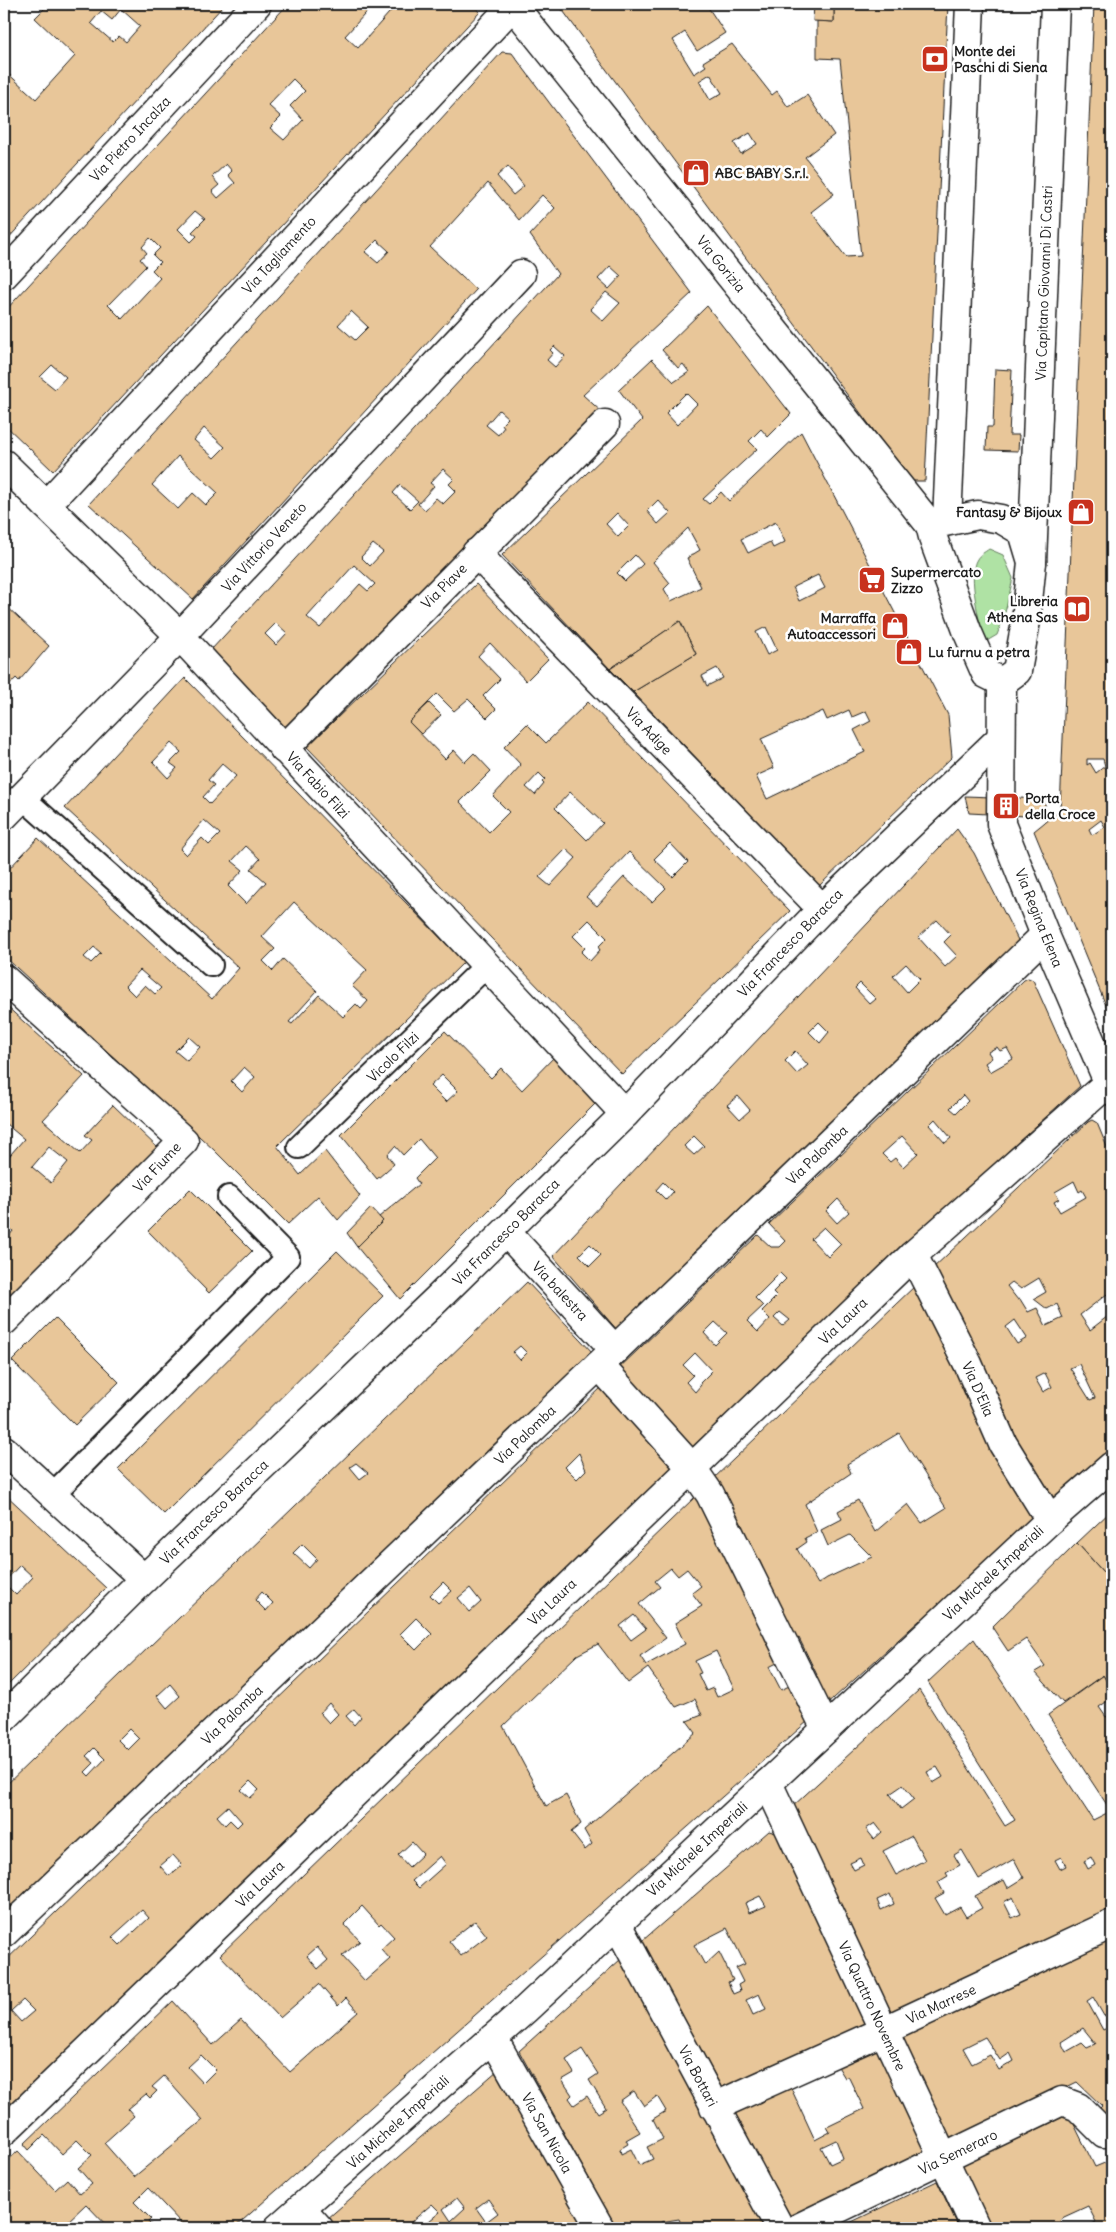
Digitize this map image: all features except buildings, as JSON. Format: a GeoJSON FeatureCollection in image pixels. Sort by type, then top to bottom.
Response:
{"type":"FeatureCollection","features":[{"type":"Feature","properties":{"kind":"street","name":"Via Pietro Incalza"},"geometry":{"type":"LineString","coordinates":[[4,275],[257,4]]}},
{"type":"Feature","properties":{"kind":"street","name":"Via Gorizia"},"geometry":{"type":"LineString","coordinates":[[512,4],[939,523]]}},
{"type":"Feature","properties":{"kind":"street","name":"Via Tagliamento"},"geometry":{"type":"LineString","coordinates":[[46,506],[512,4]]}},
{"type":"Feature","properties":{"kind":"street"},"geometry":{"type":"LineString","coordinates":[[970,4],[939,523],[934,541],[986,674],[1002,682]]}},
{"type":"Feature","properties":{"kind":"street","name":"Via Capitano Giovanni Di Castri"},"geometry":{"type":"LineString","coordinates":[[1002,682],[1017,671],[1026,621],[1032,562],[1055,4]]}},
{"type":"Feature","properties":{"kind":"street","name":"Via Vittorio Veneto"},"geometry":{"type":"LineString","coordinates":[[13,806],[180,636],[520,274]]}},
{"type":"Feature","properties":{"kind":"street","name":"Via Piave"},"geometry":{"type":"LineString","coordinates":[[284,749],[605,424]]}},
{"type":"Feature","properties":{"kind":"street","name":"Via Fabio Filzi"},"geometry":{"type":"LineString","coordinates":[[4,464],[180,636],[625,1114]]}},
{"type":"Feature","properties":{"kind":"street"},"geometry":{"type":"LineString","coordinates":[[939,523],[978,515],[1001,520],[1023,532],[1032,562]]}},
{"type":"Feature","properties":{"kind":"street","name":"Via Adige"},"geometry":{"type":"LineString","coordinates":[[476,554],[822,909]]}},
{"type":"Feature","properties":{"kind":"street","name":"Via Regina Elena"},"geometry":{"type":"LineString","coordinates":[[1002,682],[1001,824],[1045,936],[1110,1087]]}},
{"type":"Feature","properties":{"kind":"street","name":"Via Francesco Baracca"},"geometry":{"type":"LineString","coordinates":[[4,1718],[144,1578],[506,1232],[625,1114],[822,909],[1001,738]]}},
{"type":"Feature","properties":{"kind":"street","name":"Via Palomba"},"geometry":{"type":"LineString","coordinates":[[4,1933],[1045,936]]}},
{"type":"Feature","properties":{"kind":"street","name":"Via Fiume"},"geometry":{"type":"LineString","coordinates":[[4,979],[184,1142],[4,1321]]}},
{"type":"Feature","properties":{"kind":"street","name":"Via Laura"},"geometry":{"type":"LineString","coordinates":[[4,2131],[913,1254],[1110,1087]]}},
{"type":"Feature","properties":{"kind":"street","name":"Via balestra"},"geometry":{"type":"LineString","coordinates":[[506,1232],[607,1357],[710,1494],[826,1729]]}},
{"type":"Feature","properties":{"kind":"street","name":"Via D'Elia"},"geometry":{"type":"LineString","coordinates":[[913,1254],[968,1364],[1002,1444],[1050,1520]]}},
{"type":"Feature","properties":{"kind":"street"},"geometry":{"type":"LineString","coordinates":[[4,1450],[144,1578]]}},
{"type":"Feature","properties":{"kind":"street","name":"Via Michele Imperiali"},"geometry":{"type":"LineString","coordinates":[[278,2228],[493,2038],[1050,1520],[1112,1466]]}},
{"type":"Feature","properties":{"kind":"street","name":"Via Quattro Novembre"},"geometry":{"type":"LineString","coordinates":[[768,1783],[976,2228]]}},
{"type":"Feature","properties":{"kind":"street","name":"Via Bottari"},"geometry":{"type":"LineString","coordinates":[[617,1924],[780,2228]]}},
{"type":"Feature","properties":{"kind":"street","name":"Via Marrese"},"geometry":{"type":"LineString","coordinates":[[714,2107],[883,2032],[1112,1924]]}},
{"type":"Feature","properties":{"kind":"street","name":"Via San Nicola"},"geometry":{"type":"LineString","coordinates":[[493,2038],[600,2228]]}},
{"type":"Feature","properties":{"kind":"street","name":"Via Semeraro"},"geometry":{"type":"LineString","coordinates":[[798,2228],[944,2160],[1062,2101],[1078,2107],[1104,2133],[1112,2132]]}},
{"type":"Feature","properties":{"kind":"street"},"geometry":{"type":"LineString","coordinates":[[301,2208],[319,2228]]}},
{"type":"Feature","properties":{"kind":"lane"},"geometry":{"type":"LineString","coordinates":[[13,806],[212,965]]}},
{"type":"Feature","properties":{"kind":"lane","name":"Vicolo Filzi"},"geometry":{"type":"LineString","coordinates":[[299,1148],[486,966]]}},
{"type":"Feature","properties":{"kind":"lane"},"geometry":{"type":"LineString","coordinates":[[52,1494],[288,1257],[229,1197]]}},
{"type":"Feature","properties":{"kind":"green space"},"geometry":{"type":"Polygon","coordinates":[[[989,549],[1003,555],[1013,578],[1004,617],[997,635],[985,642],[975,600],[973,576],[977,559],[989,549]]]}},
{"type":"Feature","properties":{"kind":"place","name":"Monte dei Paschi di Siena"},"geometry":{"type":"Point","coordinates":[935,59]}},
{"type":"Feature","properties":{"kind":"place","name":"ABC BABY S.r.l."},"geometry":{"type":"Point","coordinates":[696,173]}},
{"type":"Feature","properties":{"kind":"place","name":"Fantasy & Bijoux"},"geometry":{"type":"Point","coordinates":[1081,512]}},
{"type":"Feature","properties":{"kind":"place","name":"Supermercato Zizzo"},"geometry":{"type":"Point","coordinates":[872,580]}},
{"type":"Feature","properties":{"kind":"place","name":"Libreria Athena Sas"},"geometry":{"type":"Point","coordinates":[1077,609]}},
{"type":"Feature","properties":{"kind":"place","name":"Marraffa Autoaccessori"},"geometry":{"type":"Point","coordinates":[895,626]}},
{"type":"Feature","properties":{"kind":"place","name":"Lu furnu a petra"},"geometry":{"type":"Point","coordinates":[909,652]}},
{"type":"Feature","properties":{"kind":"place","name":"Porta della Croce"},"geometry":{"type":"Point","coordinates":[1006,806]}}]}
